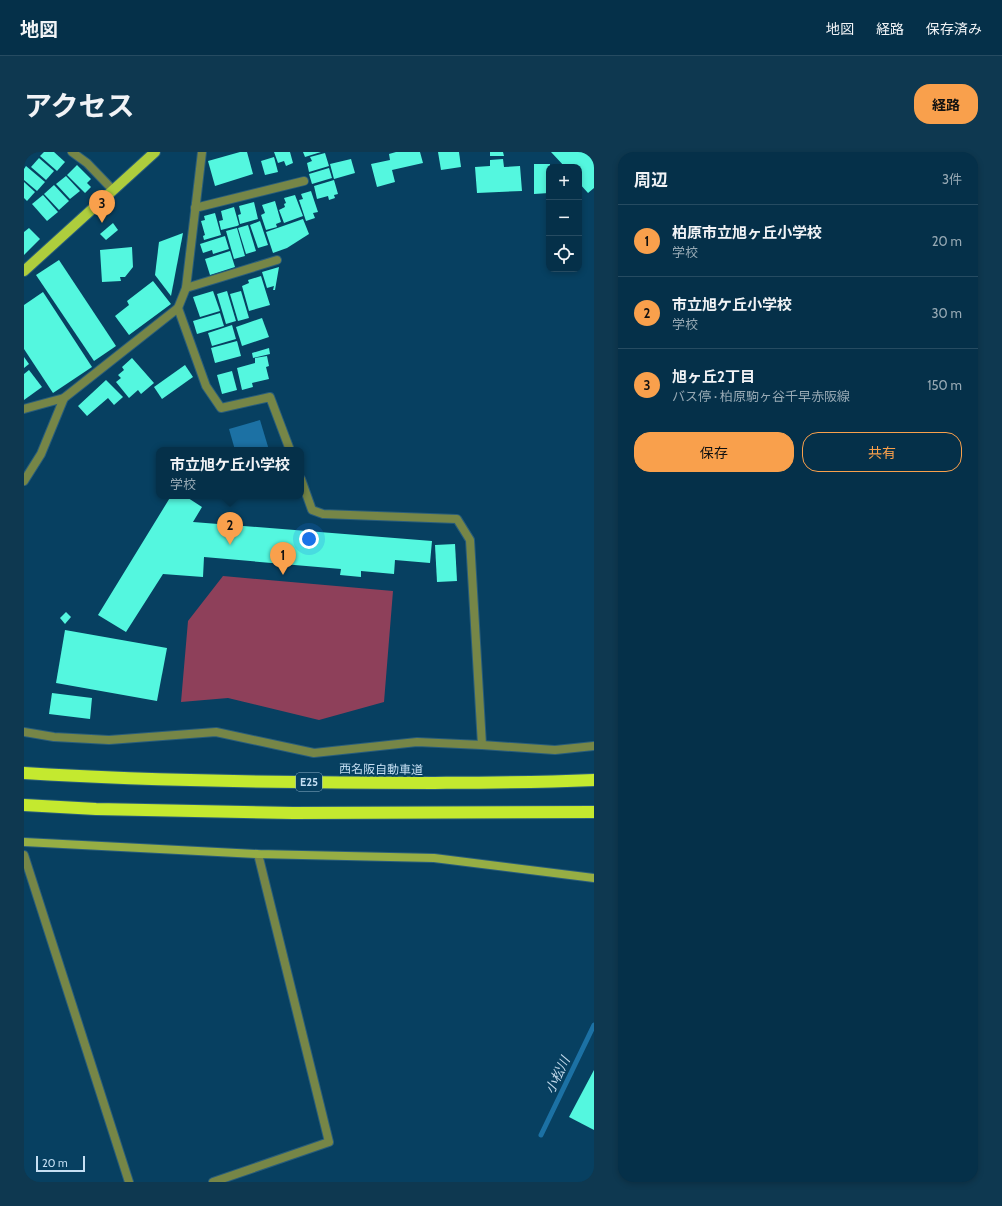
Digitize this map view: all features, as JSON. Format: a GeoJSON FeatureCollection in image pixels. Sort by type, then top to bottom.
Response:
{"type":"FeatureCollection","features":[{"type":"Feature","properties":{"kind":"highway","name":"西名阪自動車道"},"geometry":{"type":"LineString","coordinates":[[24,773],[162,780],[435,784],[594,780]]}},
{"type":"Feature","properties":{"kind":"highway"},"geometry":{"type":"LineString","coordinates":[[24,805],[96,809],[293,812],[594,812]]}},
{"type":"Feature","properties":{"kind":"main road"},"geometry":{"type":"LineString","coordinates":[[24,271],[155,152]]}},
{"type":"Feature","properties":{"kind":"street"},"geometry":{"type":"LineString","coordinates":[[72,152],[87,163],[113,190]]}},
{"type":"Feature","properties":{"kind":"street"},"geometry":{"type":"LineString","coordinates":[[24,409],[64,398],[178,308],[186,288],[202,152]]}},
{"type":"Feature","properties":{"kind":"street"},"geometry":{"type":"LineString","coordinates":[[195,208],[304,181]]}},
{"type":"Feature","properties":{"kind":"street"},"geometry":{"type":"LineString","coordinates":[[186,288],[277,260]]}},
{"type":"Feature","properties":{"kind":"street"},"geometry":{"type":"LineString","coordinates":[[178,308],[206,386],[221,408],[270,397],[289,447]]}},
{"type":"Feature","properties":{"kind":"street"},"geometry":{"type":"LineString","coordinates":[[24,481],[41,454],[64,398]]}},
{"type":"Feature","properties":{"kind":"street"},"geometry":{"type":"LineString","coordinates":[[304,487],[312,510],[323,514],[457,519],[470,540],[482,745]]}},
{"type":"Feature","properties":{"kind":"street"},"geometry":{"type":"LineString","coordinates":[[24,732],[54,737],[109,740],[216,732],[314,753],[417,742],[555,750],[594,746]]}},
{"type":"Feature","properties":{"kind":"street"},"geometry":{"type":"LineString","coordinates":[[24,842],[258,854],[434,858],[594,878]]}},
{"type":"Feature","properties":{"kind":"street"},"geometry":{"type":"LineString","coordinates":[[213,1182],[329,1142],[258,854]]}},
{"type":"Feature","properties":{"kind":"street"},"geometry":{"type":"LineString","coordinates":[[24,855],[129,1182]]}},
{"type":"Feature","properties":{"kind":"shaded area"},"geometry":{"type":"Polygon","coordinates":[[[223,576],[393,591],[384,702],[319,720],[228,698],[181,702],[188,621],[223,576]]]}},
{"type":"Feature","properties":{"kind":"water"},"geometry":{"type":"Polygon","coordinates":[[[260,420],[268,447],[234,447],[229,429],[260,420]]]}},
{"type":"Feature","properties":{"kind":"building"},"geometry":{"type":"Polygon","coordinates":[[[44,152],[54,152],[65,162],[57,171],[40,156],[44,152]]]}},
{"type":"Feature","properties":{"kind":"building"},"geometry":{"type":"Polygon","coordinates":[[[240,152],[247,152],[253,174],[215,186],[208,161],[240,152]]]}},
{"type":"Feature","properties":{"kind":"building"},"geometry":{"type":"Polygon","coordinates":[[[274,152],[290,152],[293,163],[286,166],[284,161],[278,163],[274,152]]]}},
{"type":"Feature","properties":{"kind":"building"},"geometry":{"type":"Polygon","coordinates":[[[303,152],[321,152],[305,157],[303,152]]]}},
{"type":"Feature","properties":{"kind":"building"},"geometry":{"type":"Polygon","coordinates":[[[396,152],[420,152],[423,163],[392,170],[395,182],[377,187],[371,164],[390,160],[389,154],[396,152]]]}},
{"type":"Feature","properties":{"kind":"building"},"geometry":{"type":"Polygon","coordinates":[[[438,152],[459,152],[461,167],[441,170],[438,152]]]}},
{"type":"Feature","properties":{"kind":"building"},"geometry":{"type":"Polygon","coordinates":[[[490,152],[503,152],[504,156],[490,156],[490,152]]]}},
{"type":"Feature","properties":{"kind":"building"},"geometry":{"type":"Polygon","coordinates":[[[551,152],[594,152],[594,188],[588,193],[582,186],[582,164],[562,164],[551,152]]]}},
{"type":"Feature","properties":{"kind":"building"},"geometry":{"type":"Polygon","coordinates":[[[325,153],[329,166],[309,172],[307,163],[312,161],[310,157],[325,153]]]}},
{"type":"Feature","properties":{"kind":"building"},"geometry":{"type":"Polygon","coordinates":[[[274,157],[278,172],[265,175],[261,161],[274,157]]]}},
{"type":"Feature","properties":{"kind":"building"},"geometry":{"type":"Polygon","coordinates":[[[39,158],[54,171],[46,180],[31,167],[39,158]]]}},
{"type":"Feature","properties":{"kind":"building"},"geometry":{"type":"Polygon","coordinates":[[[351,159],[355,173],[334,179],[330,164],[351,159]]]}},
{"type":"Feature","properties":{"kind":"building"},"geometry":{"type":"Polygon","coordinates":[[[503,159],[504,167],[520,166],[522,191],[477,193],[475,167],[490,166],[490,160],[503,159]]]}},
{"type":"Feature","properties":{"kind":"building"},"geometry":{"type":"Polygon","coordinates":[[[534,164],[546,164],[546,193],[534,194],[534,164]]]}},
{"type":"Feature","properties":{"kind":"building"},"geometry":{"type":"Polygon","coordinates":[[[77,165],[91,179],[87,183],[91,187],[85,193],[67,175],[77,165]]]}},
{"type":"Feature","properties":{"kind":"building"},"geometry":{"type":"Polygon","coordinates":[[[26,166],[45,182],[37,191],[24,180],[24,169],[26,166]]]}},
{"type":"Feature","properties":{"kind":"building"},"geometry":{"type":"Polygon","coordinates":[[[329,168],[332,178],[312,184],[309,174],[329,168]]]}},
{"type":"Feature","properties":{"kind":"building"},"geometry":{"type":"Polygon","coordinates":[[[66,176],[80,191],[70,199],[56,184],[66,176]]]}},
{"type":"Feature","properties":{"kind":"building"},"geometry":{"type":"Polygon","coordinates":[[[334,180],[338,194],[334,195],[335,198],[329,200],[328,196],[317,199],[314,186],[334,180]]]}},
{"type":"Feature","properties":{"kind":"building"},"geometry":{"type":"Polygon","coordinates":[[[24,182],[35,192],[27,201],[24,198],[24,182]]]}},
{"type":"Feature","properties":{"kind":"building"},"geometry":{"type":"Polygon","coordinates":[[[54,185],[69,201],[59,210],[44,194],[54,185]]]}},
{"type":"Feature","properties":{"kind":"building"},"geometry":{"type":"Polygon","coordinates":[[[311,191],[318,212],[313,213],[315,218],[306,221],[299,200],[303,199],[301,194],[311,191]]]}},
{"type":"Feature","properties":{"kind":"building"},"geometry":{"type":"Polygon","coordinates":[[[43,195],[58,212],[47,221],[32,204],[43,195]]]}},
{"type":"Feature","properties":{"kind":"building"},"geometry":{"type":"Polygon","coordinates":[[[295,195],[303,216],[284,223],[279,210],[285,207],[284,204],[286,203],[284,198],[295,195]]]}},
{"type":"Feature","properties":{"kind":"building"},"geometry":{"type":"Polygon","coordinates":[[[275,201],[281,222],[276,224],[277,227],[266,230],[261,215],[265,213],[262,205],[275,201]]]}},
{"type":"Feature","properties":{"kind":"building"},"geometry":{"type":"Polygon","coordinates":[[[254,202],[258,219],[240,224],[238,215],[241,214],[239,206],[254,202]]]}},
{"type":"Feature","properties":{"kind":"building"},"geometry":{"type":"Polygon","coordinates":[[[234,207],[239,225],[221,230],[219,221],[223,220],[221,211],[234,207]]]}},
{"type":"Feature","properties":{"kind":"building"},"geometry":{"type":"Polygon","coordinates":[[[215,213],[221,235],[204,240],[203,236],[205,235],[201,221],[205,220],[204,216],[215,213]]]}},
{"type":"Feature","properties":{"kind":"building"},"geometry":{"type":"Polygon","coordinates":[[[303,219],[309,234],[287,248],[273,253],[266,232],[303,219]]]}},
{"type":"Feature","properties":{"kind":"building"},"geometry":{"type":"Polygon","coordinates":[[[260,221],[268,245],[258,248],[250,225],[260,221]]]}},
{"type":"Feature","properties":{"kind":"building"},"geometry":{"type":"Polygon","coordinates":[[[113,223],[118,230],[106,240],[100,234],[113,223]]]}},
{"type":"Feature","properties":{"kind":"building"},"geometry":{"type":"Polygon","coordinates":[[[248,225],[256,251],[246,254],[238,228],[248,225]]]}},
{"type":"Feature","properties":{"kind":"building"},"geometry":{"type":"Polygon","coordinates":[[[29,228],[40,239],[24,255],[24,232],[29,228]]]}},
{"type":"Feature","properties":{"kind":"building"},"geometry":{"type":"Polygon","coordinates":[[[237,228],[245,256],[234,259],[226,231],[237,228]]]}},
{"type":"Feature","properties":{"kind":"building"},"geometry":{"type":"Polygon","coordinates":[[[183,233],[171,296],[155,275],[159,242],[183,233]]]}},
{"type":"Feature","properties":{"kind":"building"},"geometry":{"type":"Polygon","coordinates":[[[225,236],[229,249],[213,254],[212,250],[203,253],[200,244],[225,236]]]}},
{"type":"Feature","properties":{"kind":"building"},"geometry":{"type":"Polygon","coordinates":[[[132,247],[133,267],[125,277],[120,277],[121,281],[102,282],[100,250],[132,247]]]}},
{"type":"Feature","properties":{"kind":"building"},"geometry":{"type":"Polygon","coordinates":[[[230,251],[235,267],[210,275],[205,259],[230,251]]]}},
{"type":"Feature","properties":{"kind":"building"},"geometry":{"type":"Polygon","coordinates":[[[59,260],[116,346],[94,361],[36,275],[59,260]]]}},
{"type":"Feature","properties":{"kind":"building"},"geometry":{"type":"Polygon","coordinates":[[[279,267],[275,290],[273,290],[274,286],[267,288],[262,272],[279,267]]]}},
{"type":"Feature","properties":{"kind":"building"},"geometry":{"type":"Polygon","coordinates":[[[261,276],[270,305],[249,311],[242,286],[249,283],[248,280],[261,276]]]}},
{"type":"Feature","properties":{"kind":"building"},"geometry":{"type":"Polygon","coordinates":[[[153,281],[171,304],[129,335],[115,316],[129,305],[127,301],[153,281]]]}},
{"type":"Feature","properties":{"kind":"building"},"geometry":{"type":"Polygon","coordinates":[[[213,291],[220,311],[200,317],[193,297],[213,291]]]}},
{"type":"Feature","properties":{"kind":"building"},"geometry":{"type":"Polygon","coordinates":[[[227,291],[236,321],[226,324],[217,294],[227,291]]]}},
{"type":"Feature","properties":{"kind":"building"},"geometry":{"type":"Polygon","coordinates":[[[241,291],[249,318],[238,321],[230,294],[241,291]]]}},
{"type":"Feature","properties":{"kind":"building"},"geometry":{"type":"Polygon","coordinates":[[[43,292],[92,367],[53,393],[24,349],[24,305],[43,292]]]}},
{"type":"Feature","properties":{"kind":"building"},"geometry":{"type":"Polygon","coordinates":[[[220,313],[224,326],[197,334],[193,321],[220,313]]]}},
{"type":"Feature","properties":{"kind":"building"},"geometry":{"type":"Polygon","coordinates":[[[262,318],[269,337],[242,346],[236,327],[262,318]]]}},
{"type":"Feature","properties":{"kind":"building"},"geometry":{"type":"Polygon","coordinates":[[[232,325],[236,339],[212,346],[208,333],[232,325]]]}},
{"type":"Feature","properties":{"kind":"building"},"geometry":{"type":"Polygon","coordinates":[[[237,341],[241,356],[215,363],[211,348],[237,341]]]}},
{"type":"Feature","properties":{"kind":"building"},"geometry":{"type":"Polygon","coordinates":[[[269,348],[270,354],[253,358],[252,353],[269,348]]]}},
{"type":"Feature","properties":{"kind":"building"},"geometry":{"type":"Polygon","coordinates":[[[267,356],[269,366],[266,367],[269,379],[252,383],[253,387],[242,390],[237,368],[255,363],[255,358],[267,356]]]}},
{"type":"Feature","properties":{"kind":"building"},"geometry":{"type":"Polygon","coordinates":[[[24,357],[29,364],[24,368],[24,357]]]}},
{"type":"Feature","properties":{"kind":"building"},"geometry":{"type":"Polygon","coordinates":[[[132,358],[154,383],[141,394],[138,390],[129,398],[116,382],[121,378],[118,375],[124,370],[122,367],[132,358]]]}},
{"type":"Feature","properties":{"kind":"building"},"geometry":{"type":"Polygon","coordinates":[[[185,365],[193,377],[162,399],[154,387],[185,365]]]}},
{"type":"Feature","properties":{"kind":"building"},"geometry":{"type":"Polygon","coordinates":[[[29,370],[42,387],[24,400],[24,374],[29,370]]]}},
{"type":"Feature","properties":{"kind":"building"},"geometry":{"type":"Polygon","coordinates":[[[232,371],[237,390],[222,394],[217,375],[232,371]]]}},
{"type":"Feature","properties":{"kind":"building"},"geometry":{"type":"Polygon","coordinates":[[[106,380],[123,397],[114,405],[108,398],[87,416],[78,406],[106,380]]]}},
{"type":"Feature","properties":{"kind":"building"},"geometry":{"type":"Polygon","coordinates":[[[169,499],[190,499],[202,507],[193,522],[432,541],[430,563],[395,560],[394,574],[361,571],[361,577],[340,575],[341,569],[204,557],[203,577],[163,574],[126,632],[98,615],[169,499]]]}},
{"type":"Feature","properties":{"kind":"building"},"geometry":{"type":"Polygon","coordinates":[[[455,544],[457,581],[437,582],[435,545],[455,544]]]}},
{"type":"Feature","properties":{"kind":"building"},"geometry":{"type":"Polygon","coordinates":[[[66,612],[71,617],[65,624],[60,618],[66,612]]]}},
{"type":"Feature","properties":{"kind":"building"},"geometry":{"type":"Polygon","coordinates":[[[65,630],[167,648],[157,701],[56,683],[65,630]]]}},
{"type":"Feature","properties":{"kind":"building"},"geometry":{"type":"Polygon","coordinates":[[[52,693],[92,698],[90,719],[49,714],[52,693]]]}},
{"type":"Feature","properties":{"kind":"building"},"geometry":{"type":"Polygon","coordinates":[[[594,1070],[594,1130],[569,1117],[594,1070]]]}},
{"type":"Feature","properties":{"kind":"waterway","name":"小松川"},"geometry":{"type":"LineString","coordinates":[[541,1135],[594,1025]]}},
{"type":"Feature","properties":{"kind":"place","name":"旭ヶ丘2丁目"},"geometry":{"type":"Point","coordinates":[102,223]}},
{"type":"Feature","properties":{"kind":"place","name":"市立旭ケ丘小学校"},"geometry":{"type":"Point","coordinates":[230,545]}},
{"type":"Feature","properties":{"kind":"place","name":"柏原市立旭ヶ丘小学校"},"geometry":{"type":"Point","coordinates":[283,575]}}]}
